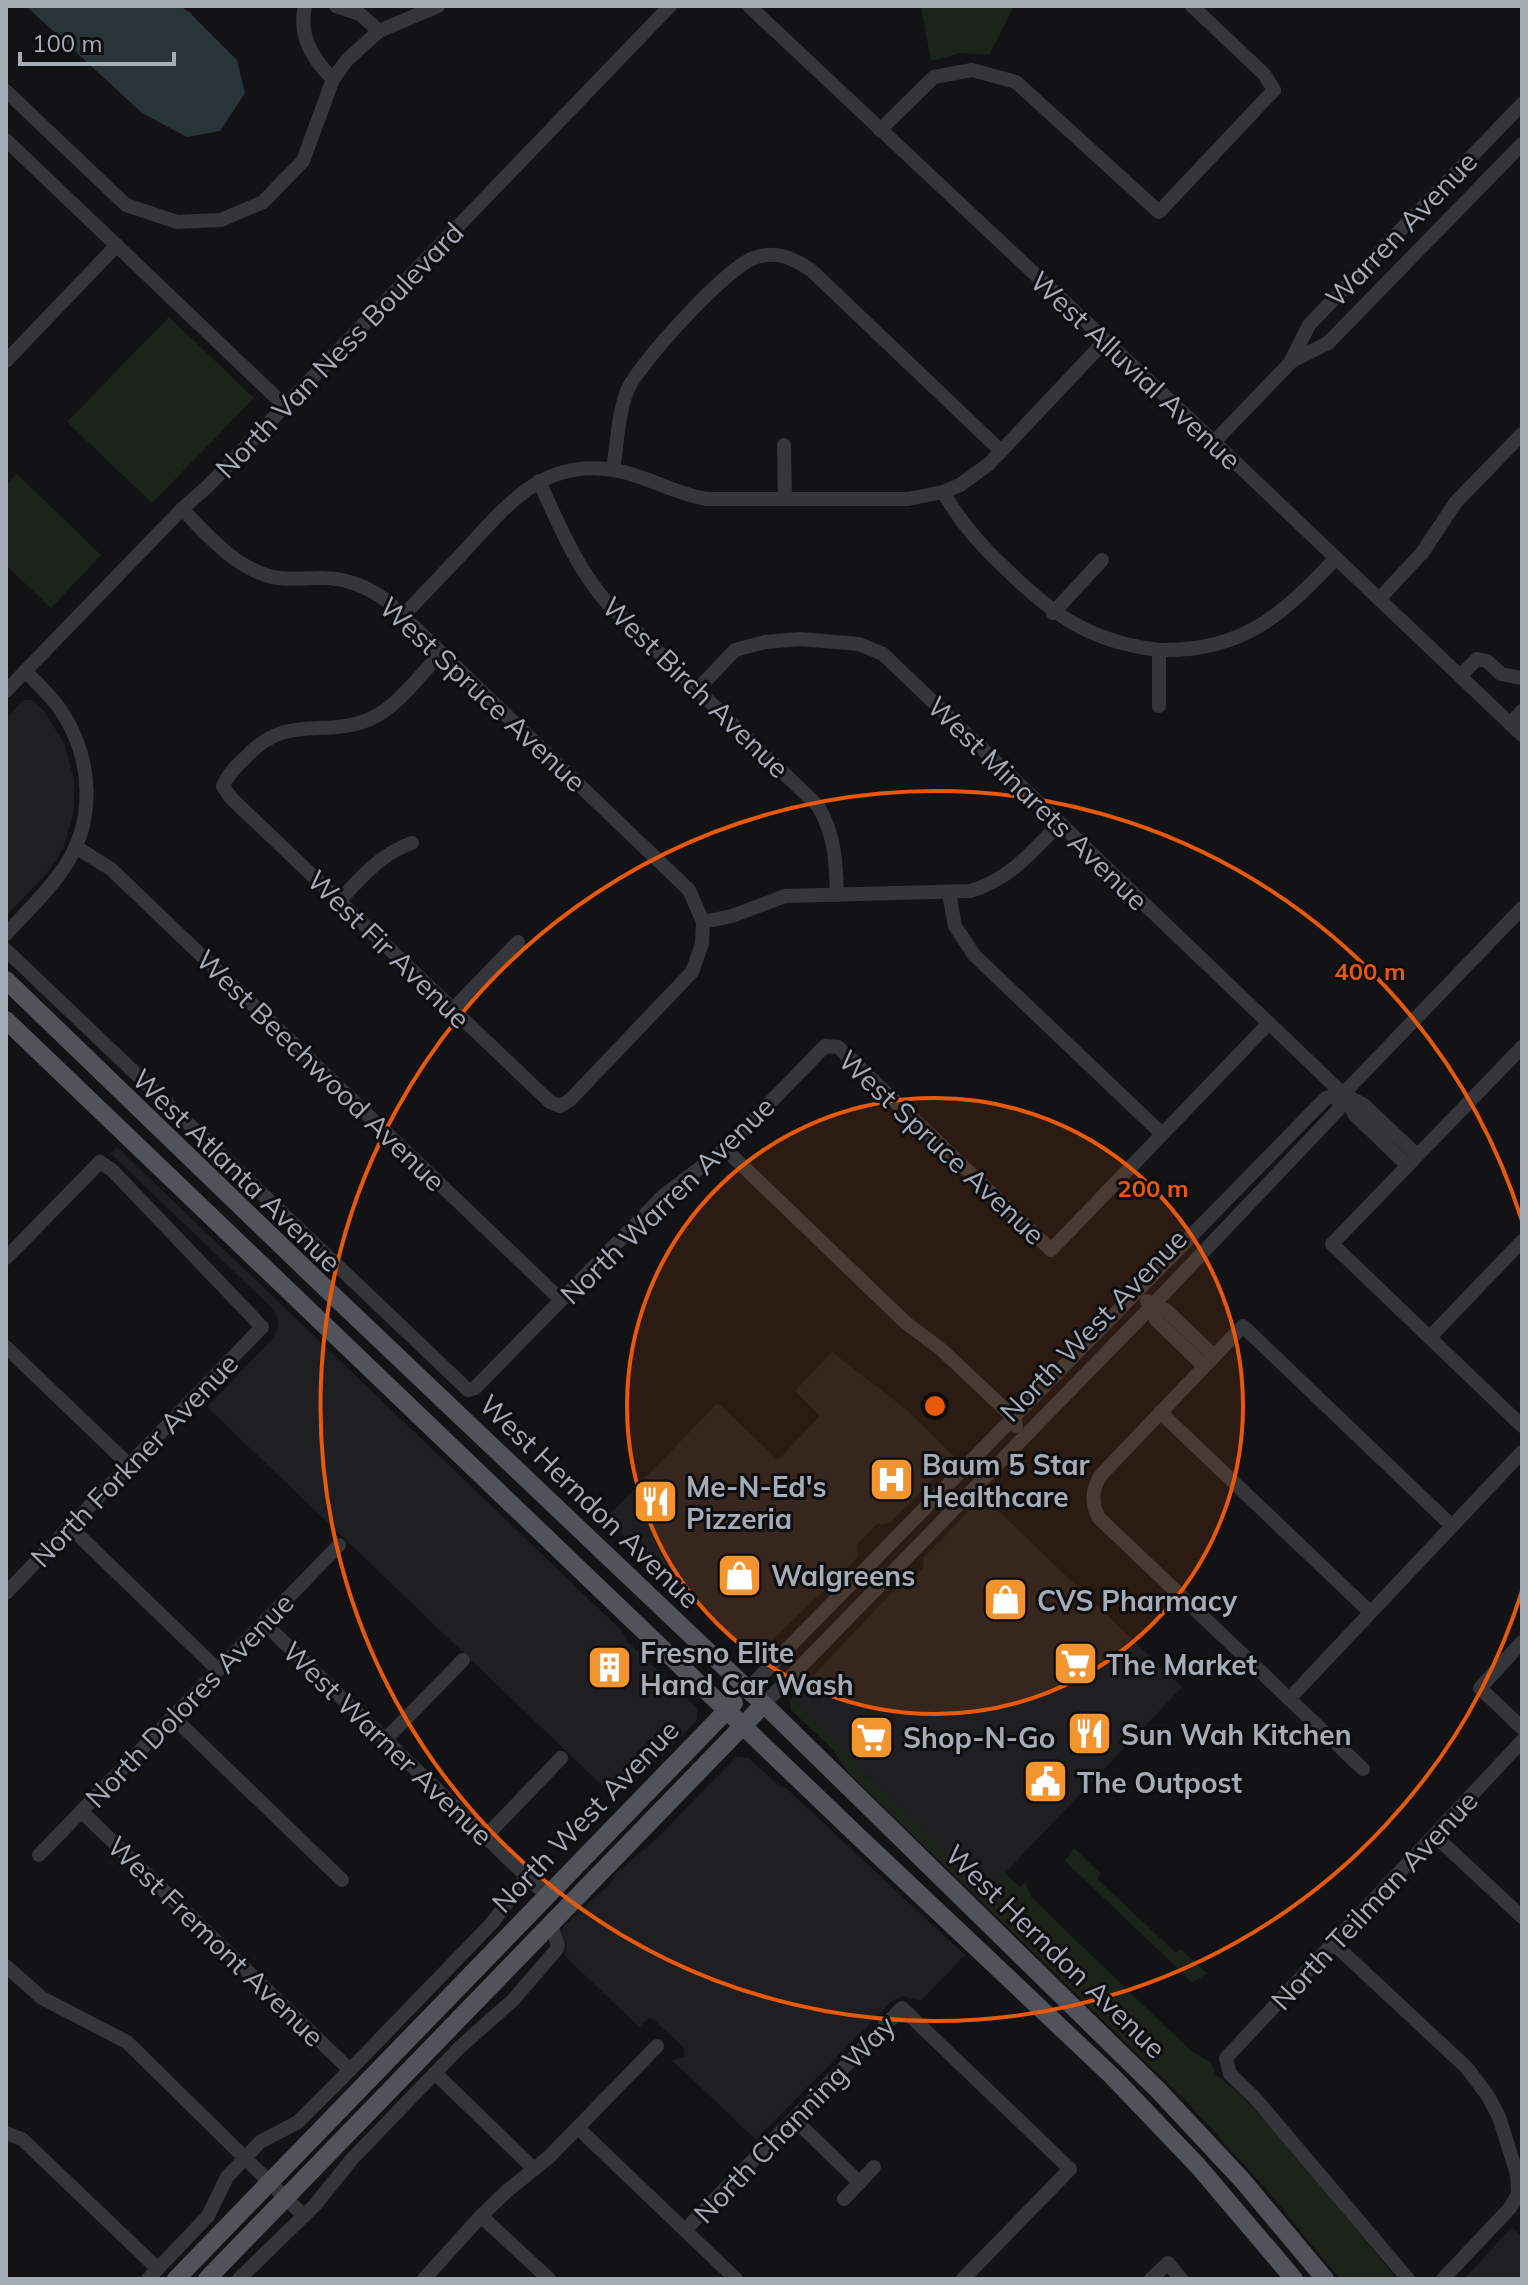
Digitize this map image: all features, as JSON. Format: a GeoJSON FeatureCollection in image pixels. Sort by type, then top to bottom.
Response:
{"type":"FeatureCollection","features":[{"type":"Feature","properties":{"kind":"main road","name":"West Herndon Avenue"},"geometry":{"type":"LineString","coordinates":[[6,980],[763,1705],[1174,2105],[1325,2279]]}},
{"type":"Feature","properties":{"kind":"main road","name":"West Herndon Avenue"},"geometry":{"type":"LineString","coordinates":[[6,1020],[1142,2107],[1222,2193],[1294,2279]]}},
{"type":"Feature","properties":{"kind":"main road","name":"North West Avenue"},"geometry":{"type":"LineString","coordinates":[[176,2279],[747,1690]]}},
{"type":"Feature","properties":{"kind":"main road","name":"North West Avenue"},"geometry":{"type":"LineString","coordinates":[[207,2279],[763,1705]]}},
{"type":"Feature","properties":{"kind":"main road"},"geometry":{"type":"LineString","coordinates":[[596,1876],[604,1855],[630,1828],[641,1811],[644,1804],[641,1798]]}},
{"type":"Feature","properties":{"kind":"main road"},"geometry":{"type":"LineString","coordinates":[[567,1906],[565,1894],[588,1868],[600,1841]]}},
{"type":"Feature","properties":{"kind":"main road"},"geometry":{"type":"LineString","coordinates":[[495,1982],[500,1962],[549,1911],[551,1900],[547,1896]]}},
{"type":"Feature","properties":{"kind":"street"},"geometry":{"type":"LineString","coordinates":[[305,6],[302,21],[311,54],[333,79]]}},
{"type":"Feature","properties":{"kind":"street"},"geometry":{"type":"LineString","coordinates":[[336,6],[360,14],[379,31]]}},
{"type":"Feature","properties":{"kind":"street"},"geometry":{"type":"LineString","coordinates":[[6,91],[126,205],[177,222],[221,220],[263,202],[303,161],[333,79],[347,60],[379,31],[438,6]]}},
{"type":"Feature","properties":{"kind":"street","name":"North Van Ness Boulevard"},"geometry":{"type":"LineString","coordinates":[[6,691],[670,6]]}},
{"type":"Feature","properties":{"kind":"street","name":"West Alluvial Avenue"},"geometry":{"type":"LineString","coordinates":[[749,6],[1522,735]]}},
{"type":"Feature","properties":{"kind":"street"},"geometry":{"type":"LineString","coordinates":[[880,130],[934,77],[972,70],[1016,82],[1159,212],[1274,90],[1264,74],[1192,6]]}},
{"type":"Feature","properties":{"kind":"street","name":"Warren Avenue"},"geometry":{"type":"LineString","coordinates":[[1214,442],[1290,363],[1309,325],[1522,104]]}},
{"type":"Feature","properties":{"kind":"street"},"geometry":{"type":"LineString","coordinates":[[6,140],[284,405]]}},
{"type":"Feature","properties":{"kind":"street","name":"Warren Avenue"},"geometry":{"type":"LineString","coordinates":[[1290,363],[1328,343],[1522,144]]}},
{"type":"Feature","properties":{"kind":"street"},"geometry":{"type":"LineString","coordinates":[[1420,208],[1441,228]]}},
{"type":"Feature","properties":{"kind":"street"},"geometry":{"type":"LineString","coordinates":[[8,357],[117,245]]}},
{"type":"Feature","properties":{"kind":"street"},"geometry":{"type":"LineString","coordinates":[[613,470],[627,391],[645,362],[730,272],[755,257],[780,255],[796,260],[811,270],[1001,451]]}},
{"type":"Feature","properties":{"kind":"street"},"geometry":{"type":"LineString","coordinates":[[403,616],[510,501],[539,481],[577,469],[633,474],[685,496],[707,499],[908,499],[943,492],[975,475],[1001,451],[1105,341]]}},
{"type":"Feature","properties":{"kind":"street"},"geometry":{"type":"LineString","coordinates":[[1379,599],[1422,553],[1456,502],[1522,434]]}},
{"type":"Feature","properties":{"kind":"street"},"geometry":{"type":"LineString","coordinates":[[784,445],[785,499]]}},
{"type":"Feature","properties":{"kind":"street","name":"West Birch Avenue"},"geometry":{"type":"LineString","coordinates":[[539,481],[572,555],[587,580],[608,604],[818,806],[827,820],[835,846],[837,895]]}},
{"type":"Feature","properties":{"kind":"street"},"geometry":{"type":"LineString","coordinates":[[943,492],[963,526],[1053,613],[1101,638],[1159,650],[1184,651],[1214,646],[1266,623],[1293,603],[1336,558]]}},
{"type":"Feature","properties":{"kind":"street","name":"West Spruce Avenue"},"geometry":{"type":"LineString","coordinates":[[182,509],[223,549],[252,569],[286,579],[322,578],[351,582],[376,593],[689,890],[703,922]]}},
{"type":"Feature","properties":{"kind":"street"},"geometry":{"type":"LineString","coordinates":[[1053,613],[1102,560]]}},
{"type":"Feature","properties":{"kind":"street","name":"West Minarets Avenue"},"geometry":{"type":"LineString","coordinates":[[698,689],[735,650],[765,642],[800,639],[859,644],[883,654],[1343,1094],[1364,1105],[1412,1160]]}},
{"type":"Feature","properties":{"kind":"street"},"geometry":{"type":"LineString","coordinates":[[1159,650],[1159,706]]}},
{"type":"Feature","properties":{"kind":"street","name":"West Fir Avenue"},"geometry":{"type":"LineString","coordinates":[[441,653],[383,712],[356,723],[292,729],[265,739],[228,775],[223,786],[231,798],[550,1102],[560,1106],[570,1100],[684,982],[698,959],[703,922]]}},
{"type":"Feature","properties":{"kind":"street"},"geometry":{"type":"LineString","coordinates":[[1460,676],[1477,659],[1487,661],[1501,674],[1522,680]]}},
{"type":"Feature","properties":{"kind":"street"},"geometry":{"type":"LineString","coordinates":[[6,934],[53,883],[76,847],[86,808],[81,748],[61,709],[25,671]]}},
{"type":"Feature","properties":{"kind":"street"},"geometry":{"type":"LineString","coordinates":[[1510,724],[1522,711]]}},
{"type":"Feature","properties":{"kind":"street"},"geometry":{"type":"LineString","coordinates":[[703,922],[732,916],[785,896],[970,891],[999,880],[1020,864],[1059,824]]}},
{"type":"Feature","properties":{"kind":"street"},"geometry":{"type":"LineString","coordinates":[[339,901],[379,860],[412,843]]}},
{"type":"Feature","properties":{"kind":"street","name":"West Beechwood Avenue"},"geometry":{"type":"LineString","coordinates":[[76,847],[111,869],[561,1300]]}},
{"type":"Feature","properties":{"kind":"street"},"geometry":{"type":"LineString","coordinates":[[949,893],[955,926],[974,955],[1162,1134],[1269,1023]]}},
{"type":"Feature","properties":{"kind":"street","name":"North West Avenue"},"geometry":{"type":"LineString","coordinates":[[763,1705],[1152,1306],[1338,1110],[1343,1094],[1522,908]]}},
{"type":"Feature","properties":{"kind":"street"},"geometry":{"type":"LineString","coordinates":[[453,1009],[518,942]]}},
{"type":"Feature","properties":{"kind":"street","name":"West Atlanta Avenue"},"geometry":{"type":"LineString","coordinates":[[6,950],[468,1390]]}},
{"type":"Feature","properties":{"kind":"street","name":"West Spruce Avenue"},"geometry":{"type":"LineString","coordinates":[[832,1045],[838,1047],[1051,1250],[1162,1134]]}},
{"type":"Feature","properties":{"kind":"street","name":"North Warren Avenue"},"geometry":{"type":"LineString","coordinates":[[468,1390],[475,1388],[663,1196],[725,1149],[825,1046],[832,1045]]}},
{"type":"Feature","properties":{"kind":"street"},"geometry":{"type":"LineString","coordinates":[[1522,1047],[1332,1244],[1522,1426]]}},
{"type":"Feature","properties":{"kind":"street","name":"North West Avenue"},"geometry":{"type":"LineString","coordinates":[[747,1690],[1326,1098],[1343,1094]]}},
{"type":"Feature","properties":{"kind":"street"},"geometry":{"type":"LineString","coordinates":[[725,1149],[906,1323],[942,1350],[1014,1418],[1017,1428],[968,1482],[967,1495]]}},
{"type":"Feature","properties":{"kind":"street","name":"North Forkner Avenue"},"geometry":{"type":"LineString","coordinates":[[6,1258],[100,1162],[112,1170],[262,1327],[6,1593]]}},
{"type":"Feature","properties":{"kind":"street"},"geometry":{"type":"LineString","coordinates":[[1430,1337],[1522,1241]]}},
{"type":"Feature","properties":{"kind":"street"},"geometry":{"type":"LineString","coordinates":[[1138,1293],[1152,1306],[1156,1320],[1209,1361]]}},
{"type":"Feature","properties":{"kind":"street"},"geometry":{"type":"LineString","coordinates":[[1363,1769],[1099,1518],[1094,1508],[1094,1487],[1100,1476],[1243,1326],[1452,1526]]}},
{"type":"Feature","properties":{"kind":"street"},"geometry":{"type":"LineString","coordinates":[[6,1347],[128,1464]]}},
{"type":"Feature","properties":{"kind":"street"},"geometry":{"type":"LineString","coordinates":[[1160,1412],[1370,1612]]}},
{"type":"Feature","properties":{"kind":"street"},"geometry":{"type":"LineString","coordinates":[[1289,1699],[1522,1452]]}},
{"type":"Feature","properties":{"kind":"street"},"geometry":{"type":"LineString","coordinates":[[69,1526],[218,1670]]}},
{"type":"Feature","properties":{"kind":"street","name":"North Dolores Avenue"},"geometry":{"type":"LineString","coordinates":[[39,1855],[339,1545]]}},
{"type":"Feature","properties":{"kind":"street","name":"West Warner Avenue"},"geometry":{"type":"LineString","coordinates":[[264,1623],[547,1896]]}},
{"type":"Feature","properties":{"kind":"street"},"geometry":{"type":"LineString","coordinates":[[1522,1642],[1480,1688],[1522,1728]]}},
{"type":"Feature","properties":{"kind":"street"},"geometry":{"type":"LineString","coordinates":[[385,1740],[463,1660]]}},
{"type":"Feature","properties":{"kind":"street"},"geometry":{"type":"LineString","coordinates":[[173,1717],[342,1880]]}},
{"type":"Feature","properties":{"kind":"street","name":"North Teilman Avenue"},"geometry":{"type":"LineString","coordinates":[[1408,2279],[1254,2097],[1230,2074],[1226,2058],[1522,1741]]}},
{"type":"Feature","properties":{"kind":"street"},"geometry":{"type":"LineString","coordinates":[[485,1837],[561,1758]]}},
{"type":"Feature","properties":{"kind":"street","name":"West Fremont Avenue"},"geometry":{"type":"LineString","coordinates":[[81,1811],[350,2070]]}},
{"type":"Feature","properties":{"kind":"street"},"geometry":{"type":"LineString","coordinates":[[1434,1835],[1522,1917]]}},
{"type":"Feature","properties":{"kind":"street"},"geometry":{"type":"LineString","coordinates":[[6,2133],[22,2139],[153,2274],[208,2216],[227,2177],[260,2142],[298,2122],[350,2070],[492,1923],[527,1876]]}},
{"type":"Feature","properties":{"kind":"street"},"geometry":{"type":"LineString","coordinates":[[239,2279],[304,2216],[352,2159],[435,2073],[513,2000],[557,1949],[551,1925]]}},
{"type":"Feature","properties":{"kind":"street"},"geometry":{"type":"LineString","coordinates":[[1334,1944],[1478,2081],[1499,2117],[1517,2174],[1518,2194],[1510,2208],[1443,2279]]}},
{"type":"Feature","properties":{"kind":"street"},"geometry":{"type":"LineString","coordinates":[[6,1966],[42,1998],[127,2042],[304,2216]]}},
{"type":"Feature","properties":{"kind":"street"},"geometry":{"type":"LineString","coordinates":[[495,1982],[513,2000]]}},
{"type":"Feature","properties":{"kind":"street","name":"North Channing Way"},"geometry":{"type":"LineString","coordinates":[[685,2230],[902,2008],[1070,2169],[963,2279]]}},
{"type":"Feature","properties":{"kind":"street"},"geometry":{"type":"LineString","coordinates":[[424,2279],[481,2216],[578,2128],[657,2046]]}},
{"type":"Feature","properties":{"kind":"street"},"geometry":{"type":"LineString","coordinates":[[435,2073],[534,2169]]}},
{"type":"Feature","properties":{"kind":"street"},"geometry":{"type":"LineString","coordinates":[[794,2119],[860,2183]]}},
{"type":"Feature","properties":{"kind":"street"},"geometry":{"type":"LineString","coordinates":[[578,2128],[736,2279]]}},
{"type":"Feature","properties":{"kind":"street"},"geometry":{"type":"LineString","coordinates":[[844,2199],[874,2167]]}},
{"type":"Feature","properties":{"kind":"street"},"geometry":{"type":"LineString","coordinates":[[481,2216],[549,2279]]}},
{"type":"Feature","properties":{"kind":"street"},"geometry":{"type":"LineString","coordinates":[[1151,2279],[1168,2263],[1181,2279]]}},
{"type":"Feature","properties":{"kind":"shaded area"},"geometry":{"type":"Polygon","coordinates":[[[26,6],[180,6],[237,60],[245,93],[220,131],[187,137],[142,113],[26,6]]]}},
{"type":"Feature","properties":{"kind":"shaded area"},"geometry":{"type":"Polygon","coordinates":[[[921,6],[1014,6],[989,55],[960,53],[931,61],[921,6]]]}},
{"type":"Feature","properties":{"kind":"shaded area"},"geometry":{"type":"Polygon","coordinates":[[[169,317],[254,398],[152,503],[67,422],[169,317]]]}},
{"type":"Feature","properties":{"kind":"shaded area"},"geometry":{"type":"Polygon","coordinates":[[[17,474],[101,555],[51,608],[6,565],[6,485],[17,474]]]}},
{"type":"Feature","properties":{"kind":"shaded area"},"geometry":{"type":"Polygon","coordinates":[[[23,700],[33,700],[44,711],[64,743],[74,779],[74,810],[65,844],[57,859],[6,916],[6,719],[23,700]]]}},
{"type":"Feature","properties":{"kind":"shaded area"},"geometry":{"type":"Polygon","coordinates":[[[117,1147],[620,1629],[629,1643],[697,1708],[697,1721],[640,1777],[632,1777],[613,1796],[207,1407],[273,1338],[278,1327],[277,1316],[110,1153],[117,1147]]]}},
{"type":"Feature","properties":{"kind":"shaded area"},"geometry":{"type":"Polygon","coordinates":[[[832,1352],[908,1411],[955,1457],[891,1522],[878,1523],[857,1545],[858,1557],[754,1658],[605,1519],[718,1403],[778,1460],[820,1416],[795,1391],[832,1352]]]}},
{"type":"Feature","properties":{"kind":"shaded area"},"geometry":{"type":"Polygon","coordinates":[[[983,1496],[1182,1687],[987,1892],[791,1699],[897,1587],[906,1586],[924,1567],[923,1558],[983,1496]]]}},
{"type":"Feature","properties":{"kind":"shaded area"},"geometry":{"type":"Polygon","coordinates":[[[789,1697],[866,1776],[987,1891],[1005,1873],[1020,1887],[1025,1882],[1031,1897],[1191,2051],[1211,2063],[1216,2075],[1240,2094],[1289,2147],[1397,2279],[1340,2279],[1266,2189],[1188,2103],[847,1771],[832,1749],[791,1710],[789,1697]]]}},
{"type":"Feature","properties":{"kind":"shaded area"},"geometry":{"type":"Polygon","coordinates":[[[736,1757],[749,1758],[778,1785],[786,1788],[965,1955],[921,2001],[902,1996],[890,2003],[756,2140],[672,2060],[684,2057],[685,2049],[654,2020],[649,2018],[639,2027],[565,1956],[566,1944],[561,1932],[611,1883],[614,1875],[657,1838],[736,1757]]]}},
{"type":"Feature","properties":{"kind":"shaded area"},"geometry":{"type":"Polygon","coordinates":[[[1074,1848],[1101,1874],[1097,1879],[1176,1953],[1181,1949],[1207,1974],[1192,1982],[1065,1861],[1074,1848]]]}},
{"type":"Feature","properties":{"kind":"shaded area"},"geometry":{"type":"Polygon","coordinates":[[[1512,2227],[1522,2237],[1522,2279],[1464,2279],[1512,2227]]]}},
{"type":"Feature","properties":{"kind":"place","name":"Baum 5 Star Healthcare"},"geometry":{"type":"Point","coordinates":[891,1480]}},
{"type":"Feature","properties":{"kind":"place","name":"Me-N-Ed's Pizzeria"},"geometry":{"type":"Point","coordinates":[655,1502]}},
{"type":"Feature","properties":{"kind":"place","name":"Walgreens"},"geometry":{"type":"Point","coordinates":[740,1575]}},
{"type":"Feature","properties":{"kind":"place","name":"CVS Pharmacy"},"geometry":{"type":"Point","coordinates":[1006,1600]}},
{"type":"Feature","properties":{"kind":"place","name":"The Market"},"geometry":{"type":"Point","coordinates":[1075,1664]}},
{"type":"Feature","properties":{"kind":"place","name":"Fresno Elite Hand Car Wash"},"geometry":{"type":"Point","coordinates":[609,1668]}},
{"type":"Feature","properties":{"kind":"place","name":"Sun Wah Kitchen"},"geometry":{"type":"Point","coordinates":[1090,1734]}},
{"type":"Feature","properties":{"kind":"place","name":"Shop-N-Go"},"geometry":{"type":"Point","coordinates":[872,1737]}},
{"type":"Feature","properties":{"kind":"place","name":"The Outpost"},"geometry":{"type":"Point","coordinates":[1046,1782]}}]}
